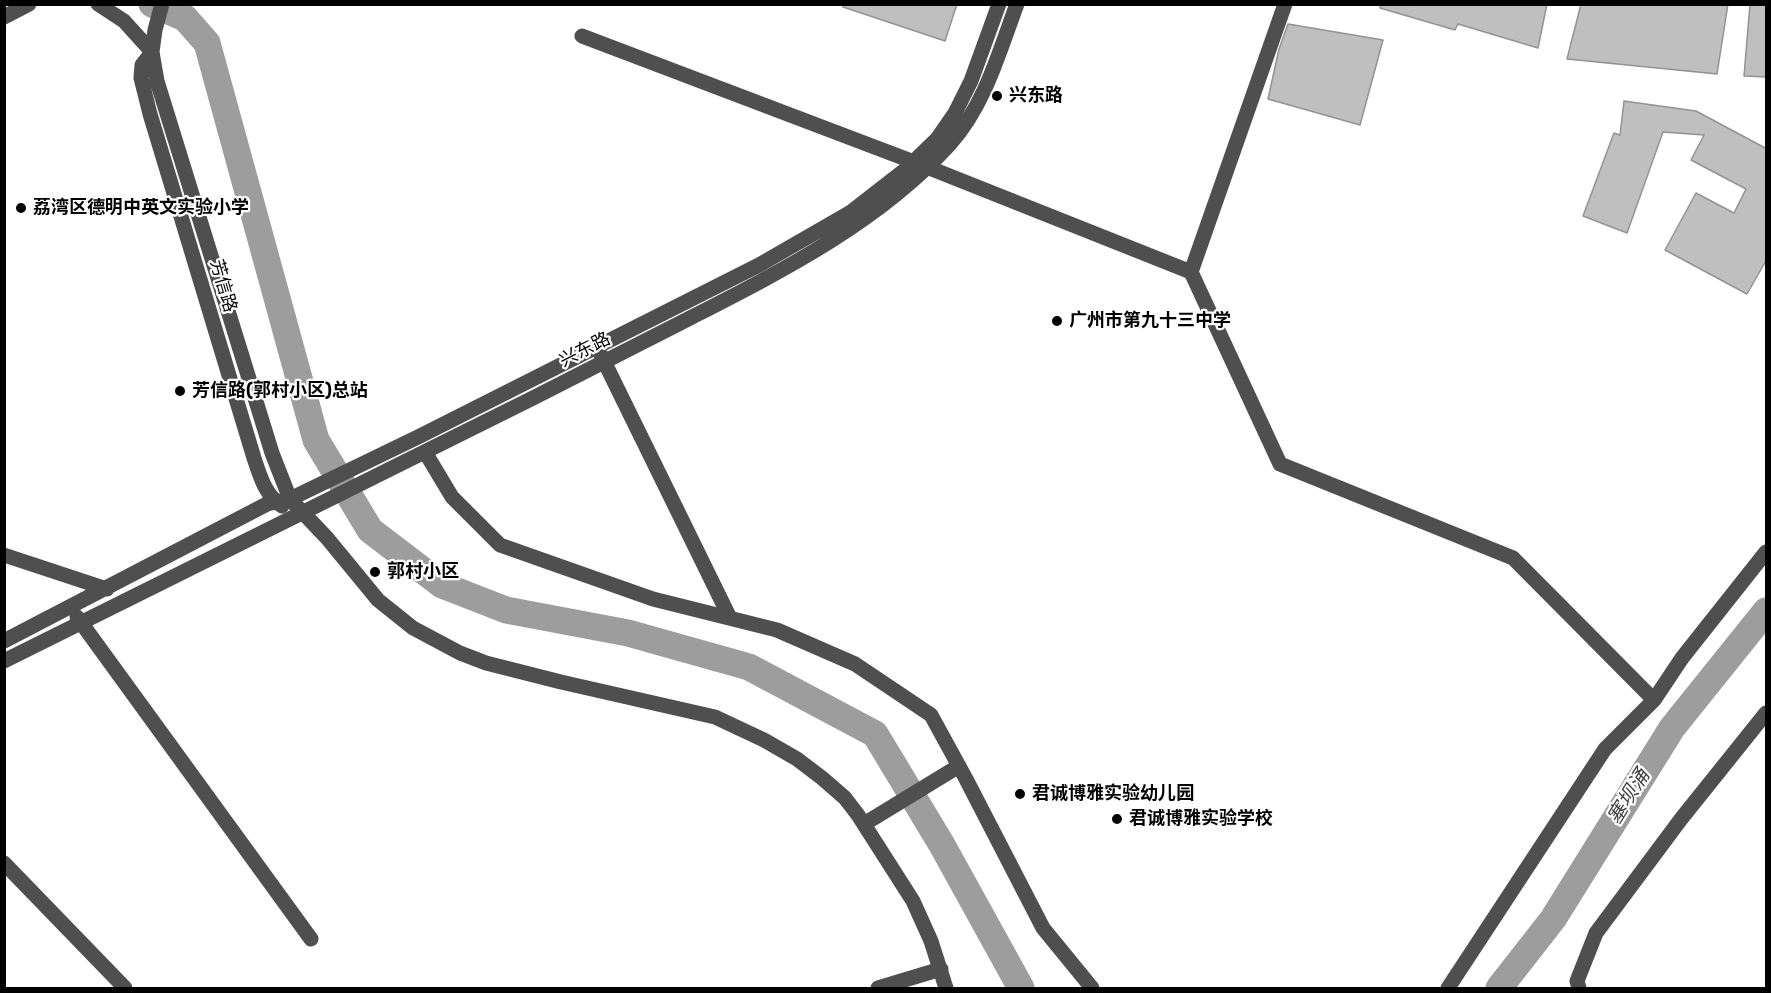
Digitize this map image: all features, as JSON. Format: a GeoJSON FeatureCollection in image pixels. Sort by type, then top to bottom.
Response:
{"type":"FeatureCollection","features":[{"type":"Feature","properties":{"kind":"street"},"geometry":{"type":"LineString","coordinates":[[4,17],[29,4]]}},
{"type":"Feature","properties":{"kind":"street"},"geometry":{"type":"LineString","coordinates":[[98,4],[124,21],[152,52]]}},
{"type":"Feature","properties":{"kind":"street","name":"芳信路"},"geometry":{"type":"LineString","coordinates":[[162,4],[152,52],[157,81],[272,453],[290,499],[327,538],[378,600],[413,628],[460,653],[509,669],[690,710],[736,725],[806,765],[844,798],[864,824],[913,901],[931,941],[946,988]]}},
{"type":"Feature","properties":{"kind":"street","name":"兴东路"},"geometry":{"type":"LineString","coordinates":[[4,662],[605,363],[762,281],[862,221],[920,165],[956,113],[971,81],[999,4]]}},
{"type":"Feature","properties":{"kind":"street","name":"兴东路"},"geometry":{"type":"LineString","coordinates":[[274,501],[290,499],[366,463],[798,243],[851,212],[951,143],[972,114],[986,87],[1017,4]]}},
{"type":"Feature","properties":{"kind":"street"},"geometry":{"type":"LineString","coordinates":[[1191,272],[1284,4]]}},
{"type":"Feature","properties":{"kind":"street"},"geometry":{"type":"LineString","coordinates":[[582,36],[920,165],[1191,272],[1280,464],[1513,558],[1654,700]]}},
{"type":"Feature","properties":{"kind":"street","name":"芳信路"},"geometry":{"type":"LineString","coordinates":[[152,52],[142,65],[141,78],[144,90],[241,418],[261,480],[274,501]]}},
{"type":"Feature","properties":{"kind":"street"},"geometry":{"type":"LineString","coordinates":[[597,347],[730,618]]}},
{"type":"Feature","properties":{"kind":"street"},"geometry":{"type":"LineString","coordinates":[[425,452],[452,497],[500,545],[653,599],[777,630],[855,663],[931,715],[1043,928],[1092,988]]}},
{"type":"Feature","properties":{"kind":"street"},"geometry":{"type":"LineString","coordinates":[[4,641],[274,501],[302,513]]}},
{"type":"Feature","properties":{"kind":"street"},"geometry":{"type":"LineString","coordinates":[[1448,988],[1605,749],[1654,700],[1682,658],[1767,552]]}},
{"type":"Feature","properties":{"kind":"street"},"geometry":{"type":"LineString","coordinates":[[4,555],[108,589]]}},
{"type":"Feature","properties":{"kind":"street"},"geometry":{"type":"LineString","coordinates":[[72,607],[80,624],[311,939]]}},
{"type":"Feature","properties":{"kind":"street"},"geometry":{"type":"LineString","coordinates":[[1575,986],[1596,933],[1681,819],[1767,713]]}},
{"type":"Feature","properties":{"kind":"street"},"geometry":{"type":"LineString","coordinates":[[864,824],[959,766]]}},
{"type":"Feature","properties":{"kind":"street"},"geometry":{"type":"LineString","coordinates":[[4,863],[125,988]]}},
{"type":"Feature","properties":{"kind":"street"},"geometry":{"type":"LineString","coordinates":[[878,988],[940,969]]}},
{"type":"Feature","properties":{"kind":"building"},"geometry":{"type":"Polygon","coordinates":[[[843,4],[957,4],[945,41],[843,7],[843,4]]]}},
{"type":"Feature","properties":{"kind":"building"},"geometry":{"type":"Polygon","coordinates":[[[1381,4],[1547,4],[1538,48],[1458,24],[1455,30],[1380,8],[1381,4]]]}},
{"type":"Feature","properties":{"kind":"building"},"geometry":{"type":"Polygon","coordinates":[[[1581,4],[1728,4],[1717,74],[1567,59],[1581,4]]]}},
{"type":"Feature","properties":{"kind":"building"},"geometry":{"type":"Polygon","coordinates":[[[1750,4],[1767,4],[1767,77],[1744,76],[1750,4]]]}},
{"type":"Feature","properties":{"kind":"building"},"geometry":{"type":"Polygon","coordinates":[[[1288,24],[1383,40],[1360,125],[1268,99],[1279,49],[1288,24]]]}},
{"type":"Feature","properties":{"kind":"building"},"geometry":{"type":"Polygon","coordinates":[[[1624,101],[1696,111],[1767,149],[1767,259],[1747,294],[1665,250],[1696,193],[1734,213],[1746,189],[1691,160],[1704,135],[1663,132],[1627,233],[1583,216],[1614,133],[1620,135],[1624,101]]]}},
{"type":"Feature","properties":{"kind":"waterway"},"geometry":{"type":"LineString","coordinates":[[152,4],[185,18],[207,43],[316,440],[370,530],[442,585],[506,610],[628,633],[749,667],[875,734],[942,845],[1021,988]]}},
{"type":"Feature","properties":{"kind":"waterway","name":"塞坝涌"},"geometry":{"type":"LineString","coordinates":[[1499,988],[1553,919],[1672,728],[1766,611]]}},
{"type":"Feature","properties":{"kind":"place","name":"兴东路"},"geometry":{"type":"Point","coordinates":[997,96]}},
{"type":"Feature","properties":{"kind":"place","name":"荔湾区德明中英文实验小学"},"geometry":{"type":"Point","coordinates":[21,208]}},
{"type":"Feature","properties":{"kind":"place","name":"广州市第九十三中学"},"geometry":{"type":"Point","coordinates":[1057,321]}},
{"type":"Feature","properties":{"kind":"place","name":"芳信路(郭村小区)总站"},"geometry":{"type":"Point","coordinates":[180,391]}},
{"type":"Feature","properties":{"kind":"place","name":"郭村小区"},"geometry":{"type":"Point","coordinates":[375,572]}},
{"type":"Feature","properties":{"kind":"place","name":"君诚博雅实验幼儿园"},"geometry":{"type":"Point","coordinates":[1020,794]}},
{"type":"Feature","properties":{"kind":"place","name":"君诚博雅实验学校"},"geometry":{"type":"Point","coordinates":[1117,819]}}]}
